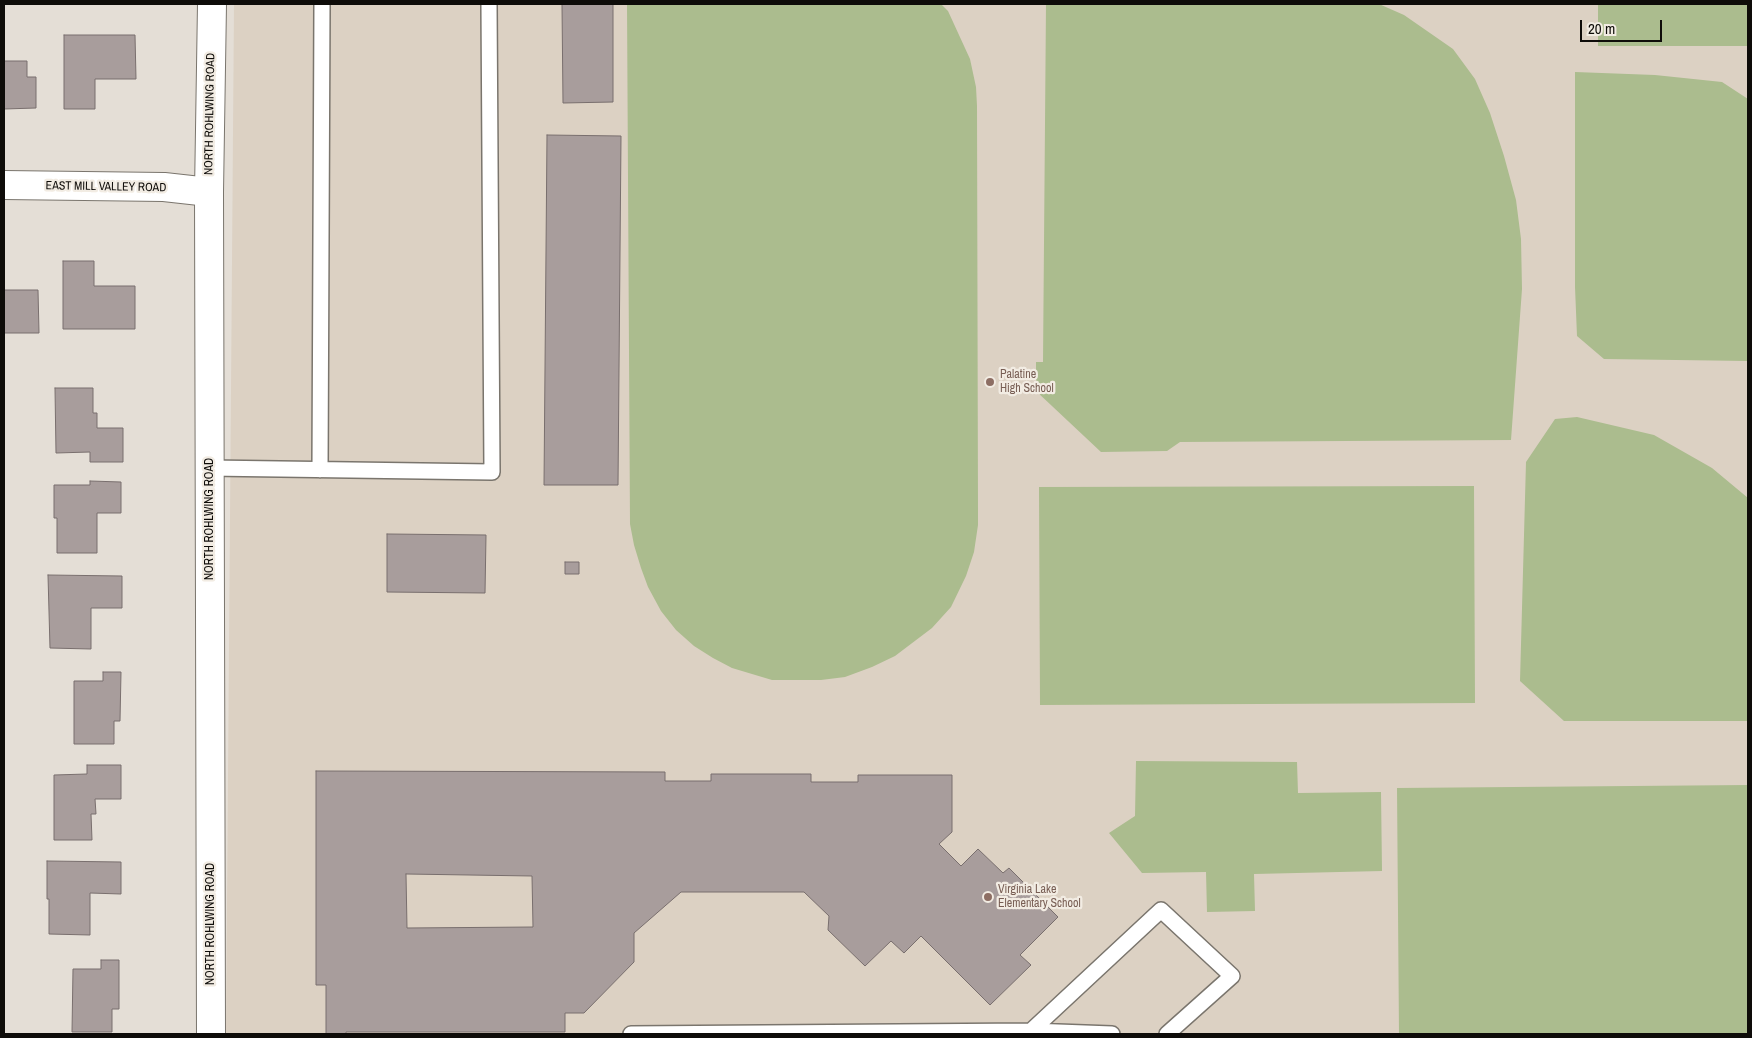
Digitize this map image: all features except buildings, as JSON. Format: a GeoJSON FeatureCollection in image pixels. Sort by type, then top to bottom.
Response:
{"type":"FeatureCollection","features":[{"type":"Feature","properties":{"kind":"street","name":"NORTH ROHLWING ROAD"},"geometry":{"type":"LineString","coordinates":[[211,1034],[209,192],[212,4]]}},
{"type":"Feature","properties":{"kind":"street","name":"EAST MILL VALLEY ROAD"},"geometry":{"type":"LineString","coordinates":[[4,185],[164,187],[209,192]]}},
{"type":"Feature","properties":{"kind":"lane"},"geometry":{"type":"LineString","coordinates":[[320,470],[322,4]]}},
{"type":"Feature","properties":{"kind":"lane"},"geometry":{"type":"LineString","coordinates":[[209,468],[492,472],[489,4]]}},
{"type":"Feature","properties":{"kind":"lane"},"geometry":{"type":"LineString","coordinates":[[1031,1031],[1161,910],[1232,976],[1167,1034]]}},
{"type":"Feature","properties":{"kind":"lane"},"geometry":{"type":"LineString","coordinates":[[631,1034],[1031,1031],[1112,1034]]}},
{"type":"Feature","properties":{"kind":"shaded area","name":"Palatine High School"},"geometry":{"type":"Polygon","coordinates":[[[234,4],[1748,4],[1748,1034],[226,1034],[234,4]]]}},
{"type":"Feature","properties":{"kind":"green space"},"geometry":{"type":"Polygon","coordinates":[[[627,4],[941,4],[948,11],[970,59],[976,87],[977,106],[978,525],[974,552],[966,576],[951,607],[932,628],[895,656],[845,677],[821,680],[772,680],[732,668],[713,658],[694,646],[676,630],[661,611],[648,587],[641,568],[630,524],[627,4]]]}},
{"type":"Feature","properties":{"kind":"green space"},"geometry":{"type":"Polygon","coordinates":[[[1046,4],[1379,4],[1404,15],[1453,49],[1475,79],[1490,113],[1516,200],[1521,239],[1522,289],[1511,440],[1180,442],[1167,451],[1101,452],[1036,391],[1036,362],[1043,362],[1046,4]]]}},
{"type":"Feature","properties":{"kind":"green space"},"geometry":{"type":"Polygon","coordinates":[[[1598,4],[1748,4],[1748,46],[1598,46],[1598,4]]]}},
{"type":"Feature","properties":{"kind":"green space"},"geometry":{"type":"Polygon","coordinates":[[[1575,72],[1655,75],[1722,82],[1748,99],[1748,361],[1604,359],[1577,336],[1575,287],[1575,72]]]}},
{"type":"Feature","properties":{"kind":"green space"},"geometry":{"type":"Polygon","coordinates":[[[1577,417],[1654,435],[1712,468],[1748,498],[1748,721],[1564,721],[1520,681],[1526,462],[1555,419],[1577,417]]]}},
{"type":"Feature","properties":{"kind":"green space"},"geometry":{"type":"Polygon","coordinates":[[[1474,486],[1475,703],[1040,705],[1039,487],[1474,486]]]}},
{"type":"Feature","properties":{"kind":"green space"},"geometry":{"type":"Polygon","coordinates":[[[1136,761],[1297,762],[1298,793],[1381,792],[1382,871],[1254,874],[1255,911],[1207,912],[1206,872],[1142,873],[1109,833],[1135,816],[1136,761]]]}},
{"type":"Feature","properties":{"kind":"green space"},"geometry":{"type":"Polygon","coordinates":[[[1748,785],[1748,1034],[1399,1034],[1397,788],[1748,785]]]}},
{"type":"Feature","properties":{"kind":"place","name":"Palatine High School"},"geometry":{"type":"Point","coordinates":[990,382]}},
{"type":"Feature","properties":{"kind":"place","name":"Virginia Lake Elementary School"},"geometry":{"type":"Point","coordinates":[988,897]}}]}
